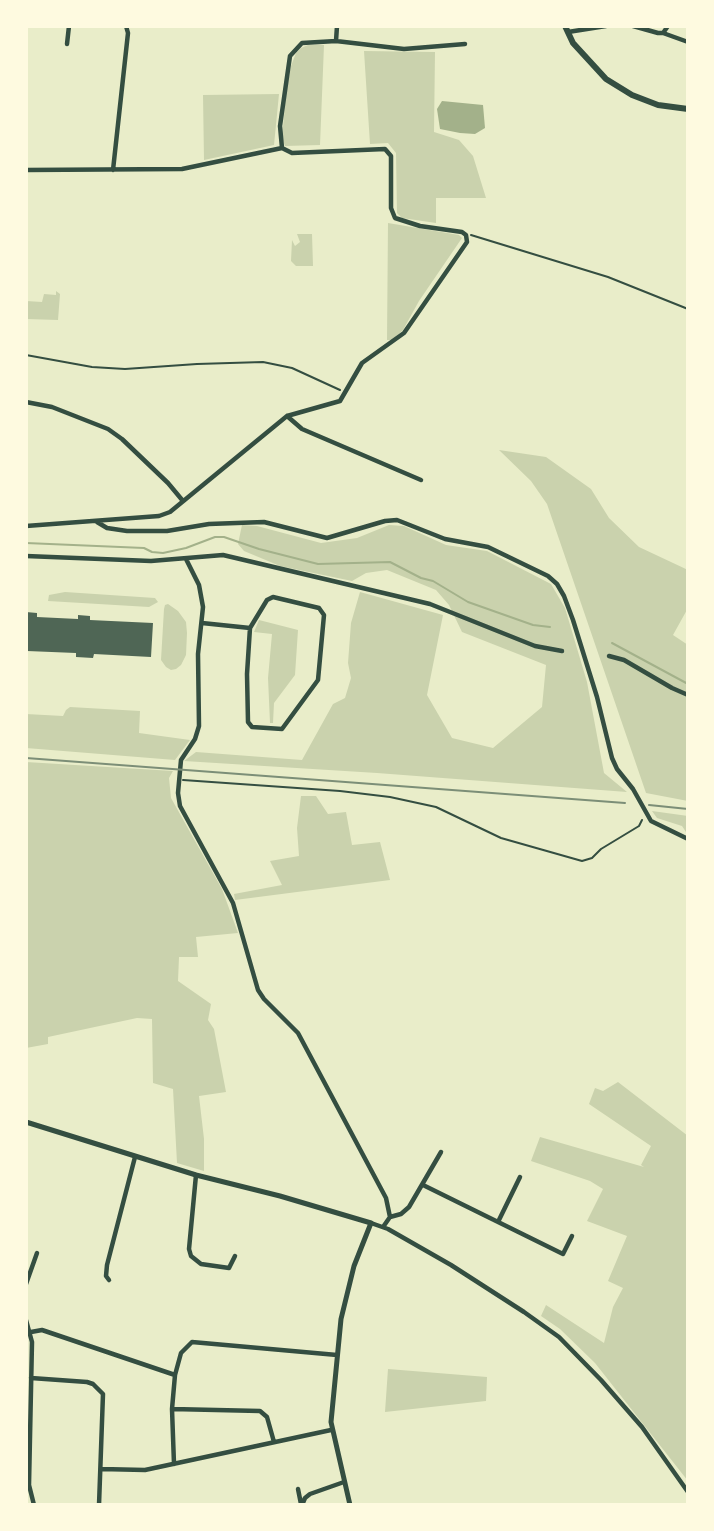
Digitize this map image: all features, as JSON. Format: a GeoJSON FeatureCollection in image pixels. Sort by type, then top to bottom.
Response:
{"type":"FeatureCollection","features":[{"type":"Feature","properties":{"kind":"main road"},"geometry":{"type":"LineString","coordinates":[[567,31],[591,65],[606,79],[632,95],[658,105],[688,109]]}},
{"type":"Feature","properties":{"kind":"street"},"geometry":{"type":"LineString","coordinates":[[66,44],[69,26]]}},
{"type":"Feature","properties":{"kind":"street"},"geometry":{"type":"LineString","coordinates":[[113,170],[128,33],[126,26]]}},
{"type":"Feature","properties":{"kind":"street"},"geometry":{"type":"LineString","coordinates":[[336,41],[337,26]]}},
{"type":"Feature","properties":{"kind":"street"},"geometry":{"type":"LineString","coordinates":[[567,31],[606,26]]}},
{"type":"Feature","properties":{"kind":"street"},"geometry":{"type":"LineString","coordinates":[[633,26],[688,41]]}},
{"type":"Feature","properties":{"kind":"street"},"geometry":{"type":"LineString","coordinates":[[663,33],[668,26]]}},
{"type":"Feature","properties":{"kind":"street"},"geometry":{"type":"LineString","coordinates":[[282,148],[280,126],[290,56],[302,43],[336,41],[404,48],[466,44]]}},
{"type":"Feature","properties":{"kind":"street"},"geometry":{"type":"LineString","coordinates":[[26,170],[182,169],[282,148],[292,153],[385,149],[391,156],[391,208],[395,218],[420,226],[462,232],[466,235],[467,242],[404,334],[362,363],[347,394],[340,401],[287,416],[165,515],[26,526]]}},
{"type":"Feature","properties":{"kind":"street"},"geometry":{"type":"LineString","coordinates":[[26,402],[52,407],[108,429],[122,439],[183,501]]}},
{"type":"Feature","properties":{"kind":"street"},"geometry":{"type":"LineString","coordinates":[[287,416],[302,429],[421,480]]}},
{"type":"Feature","properties":{"kind":"street"},"geometry":{"type":"LineString","coordinates":[[96,522],[107,528],[127,531],[167,531],[209,524],[264,522],[327,538],[397,520],[445,538],[488,547],[548,576],[564,596],[573,620],[617,769],[634,789],[651,821],[688,838]]}},
{"type":"Feature","properties":{"kind":"street"},"geometry":{"type":"LineString","coordinates":[[26,555],[151,561],[223,555],[430,604],[535,646],[562,651]]}},
{"type":"Feature","properties":{"kind":"street"},"geometry":{"type":"LineString","coordinates":[[186,559],[201,594],[202,623],[198,654],[199,726],[195,739],[181,760],[178,780],[180,806],[233,903],[258,990],[298,1033],[386,1198],[390,1217]]}},
{"type":"Feature","properties":{"kind":"street"},"geometry":{"type":"LineString","coordinates":[[273,597],[319,608],[324,615],[318,680],[282,729],[252,727],[248,722],[250,628],[267,600],[273,597]]}},
{"type":"Feature","properties":{"kind":"street"},"geometry":{"type":"LineString","coordinates":[[202,623],[250,628]]}},
{"type":"Feature","properties":{"kind":"street"},"geometry":{"type":"LineString","coordinates":[[609,656],[624,660],[688,695]]}},
{"type":"Feature","properties":{"kind":"street"},"geometry":{"type":"LineString","coordinates":[[26,1122],[196,1175],[280,1196],[383,1227],[451,1265],[559,1337],[642,1427],[688,1492]]}},
{"type":"Feature","properties":{"kind":"street"},"geometry":{"type":"LineString","coordinates":[[383,1227],[390,1217],[401,1214],[409,1207],[441,1152]]}},
{"type":"Feature","properties":{"kind":"street"},"geometry":{"type":"LineString","coordinates":[[109,1280],[106,1276],[107,1265],[135,1157]]}},
{"type":"Feature","properties":{"kind":"street"},"geometry":{"type":"LineString","coordinates":[[196,1175],[189,1249],[191,1256],[201,1264],[229,1268],[235,1256]]}},
{"type":"Feature","properties":{"kind":"street"},"geometry":{"type":"LineString","coordinates":[[498,1222],[520,1177]]}},
{"type":"Feature","properties":{"kind":"street"},"geometry":{"type":"LineString","coordinates":[[423,1185],[563,1254],[572,1236]]}},
{"type":"Feature","properties":{"kind":"street"},"geometry":{"type":"LineString","coordinates":[[350,1505],[331,1430],[341,1319],[354,1266],[371,1223]]}},
{"type":"Feature","properties":{"kind":"street"},"geometry":{"type":"LineString","coordinates":[[26,1284],[37,1253]]}},
{"type":"Feature","properties":{"kind":"street"},"geometry":{"type":"LineString","coordinates":[[26,1320],[30,1332],[31,1378],[29,1485],[34,1505]]}},
{"type":"Feature","properties":{"kind":"street"},"geometry":{"type":"LineString","coordinates":[[30,1332],[42,1330],[175,1375]]}},
{"type":"Feature","properties":{"kind":"street"},"geometry":{"type":"LineString","coordinates":[[174,1464],[172,1409],[175,1375],[181,1353],[186,1346],[198,1342],[337,1354]]}},
{"type":"Feature","properties":{"kind":"street"},"geometry":{"type":"LineString","coordinates":[[31,1378],[87,1382],[99,1389],[103,1401],[99,1505]]}},
{"type":"Feature","properties":{"kind":"street"},"geometry":{"type":"LineString","coordinates":[[172,1409],[260,1411],[267,1417],[274,1442]]}},
{"type":"Feature","properties":{"kind":"street"},"geometry":{"type":"LineString","coordinates":[[101,1469],[145,1470],[331,1430]]}},
{"type":"Feature","properties":{"kind":"street"},"geometry":{"type":"LineString","coordinates":[[302,1505],[304,1498],[310,1494],[344,1482]]}},
{"type":"Feature","properties":{"kind":"street"},"geometry":{"type":"LineString","coordinates":[[298,1489],[302,1505]]}},
{"type":"Feature","properties":{"kind":"path"},"geometry":{"type":"LineString","coordinates":[[466,235],[477,235],[608,277],[688,309]]}},
{"type":"Feature","properties":{"kind":"path"},"geometry":{"type":"LineString","coordinates":[[26,355],[125,369],[218,362],[263,362],[292,368],[333,385],[347,394]]}},
{"type":"Feature","properties":{"kind":"path"},"geometry":{"type":"LineString","coordinates":[[178,780],[390,797],[436,807],[501,838],[582,860],[592,858],[601,849],[639,826],[642,820]]}},
{"type":"Feature","properties":{"kind":"shaded area"},"geometry":{"type":"Polygon","coordinates":[[[308,45],[324,45],[320,145],[285,146],[282,138],[291,66],[296,53],[308,45]]]}},
{"type":"Feature","properties":{"kind":"shaded area"},"geometry":{"type":"Polygon","coordinates":[[[364,51],[435,52],[434,132],[459,140],[473,156],[486,198],[436,198],[436,223],[402,218],[397,213],[396,153],[388,143],[370,144],[364,51]]]}},
{"type":"Feature","properties":{"kind":"shaded area"},"geometry":{"type":"Polygon","coordinates":[[[279,94],[274,145],[204,160],[203,95],[279,94]]]}},
{"type":"Feature","properties":{"kind":"shaded area"},"geometry":{"type":"Polygon","coordinates":[[[442,101],[483,105],[485,128],[475,134],[440,129],[437,109],[442,101]]]}},
{"type":"Feature","properties":{"kind":"shaded area"},"geometry":{"type":"Polygon","coordinates":[[[388,223],[459,235],[462,238],[419,301],[403,330],[392,340],[387,340],[388,223]]]}},
{"type":"Feature","properties":{"kind":"shaded area"},"geometry":{"type":"Polygon","coordinates":[[[297,234],[312,234],[313,266],[296,266],[291,261],[292,240],[295,246],[300,242],[297,234]]]}},
{"type":"Feature","properties":{"kind":"shaded area"},"geometry":{"type":"Polygon","coordinates":[[[56,291],[60,294],[58,320],[26,319],[26,301],[42,302],[44,294],[56,295],[56,291]]]}},
{"type":"Feature","properties":{"kind":"shaded area"},"geometry":{"type":"Polygon","coordinates":[[[499,450],[546,457],[591,489],[609,518],[639,547],[688,570],[688,608],[673,635],[688,645],[688,801],[646,793],[547,504],[531,481],[499,450]]]}},
{"type":"Feature","properties":{"kind":"shaded area"},"geometry":{"type":"Polygon","coordinates":[[[242,525],[257,526],[321,543],[357,538],[389,525],[404,526],[446,545],[487,551],[551,584],[565,608],[587,682],[604,773],[627,792],[184,761],[196,752],[302,760],[333,704],[345,698],[351,678],[348,663],[351,623],[360,592],[443,615],[427,695],[452,738],[493,748],[542,707],[546,665],[462,632],[449,605],[436,590],[387,570],[366,573],[352,581],[280,566],[244,551],[238,544],[242,525]]]}},
{"type":"Feature","properties":{"kind":"shaded area"},"geometry":{"type":"Polygon","coordinates":[[[65,592],[155,598],[158,602],[149,607],[48,601],[49,595],[65,592]]]}},
{"type":"Feature","properties":{"kind":"shaded area"},"geometry":{"type":"Polygon","coordinates":[[[168,604],[178,611],[186,622],[187,633],[186,655],[181,665],[171,670],[161,660],[164,609],[168,604]]]}},
{"type":"Feature","properties":{"kind":"shaded area"},"geometry":{"type":"Polygon","coordinates":[[[259,620],[298,630],[295,675],[274,703],[273,723],[270,723],[268,678],[272,634],[254,632],[259,620]]]}},
{"type":"Feature","properties":{"kind":"shaded area"},"geometry":{"type":"Polygon","coordinates":[[[70,707],[140,711],[139,733],[190,740],[175,760],[26,748],[26,714],[63,716],[70,707]]]}},
{"type":"Feature","properties":{"kind":"shaded area"},"geometry":{"type":"Polygon","coordinates":[[[26,762],[173,771],[169,778],[171,798],[222,889],[238,933],[196,937],[198,957],[179,957],[178,981],[211,1004],[208,1020],[214,1029],[226,1092],[199,1096],[204,1139],[204,1171],[177,1163],[173,1089],[153,1083],[152,1019],[137,1018],[48,1037],[48,1044],[26,1048],[26,762]]]}},
{"type":"Feature","properties":{"kind":"shaded area"},"geometry":{"type":"Polygon","coordinates":[[[301,796],[316,796],[328,814],[346,812],[352,845],[380,842],[390,880],[235,900],[234,894],[282,885],[270,861],[299,856],[297,828],[301,796]]]}},
{"type":"Feature","properties":{"kind":"shaded area"},"geometry":{"type":"Polygon","coordinates":[[[652,811],[688,816],[688,835],[682,826],[657,818],[652,811]]]}},
{"type":"Feature","properties":{"kind":"shaded area"},"geometry":{"type":"Polygon","coordinates":[[[618,1082],[688,1136],[688,1481],[595,1363],[560,1329],[541,1316],[546,1305],[604,1343],[613,1307],[623,1288],[608,1281],[627,1236],[587,1221],[603,1189],[590,1181],[531,1161],[540,1137],[644,1167],[641,1165],[651,1146],[589,1104],[595,1088],[603,1091],[618,1082]]]}},
{"type":"Feature","properties":{"kind":"shaded area"},"geometry":{"type":"Polygon","coordinates":[[[388,1369],[487,1377],[486,1401],[385,1412],[388,1369]]]}},
{"type":"Feature","properties":{"kind":"building"},"geometry":{"type":"Polygon","coordinates":[[[26,612],[37,613],[37,617],[78,619],[78,615],[90,616],[90,620],[153,623],[151,657],[94,654],[93,658],[76,657],[76,653],[27,651],[26,612]]]}},
{"type":"Feature","properties":{"kind":"waterway"},"geometry":{"type":"LineString","coordinates":[[26,543],[144,548],[163,553],[215,537],[224,537],[318,564],[390,562],[421,578],[433,581],[468,602],[533,625],[550,627]]}},
{"type":"Feature","properties":{"kind":"waterway"},"geometry":{"type":"LineString","coordinates":[[612,643],[688,684]]}},
{"type":"Feature","properties":{"kind":"railway"},"geometry":{"type":"LineString","coordinates":[[26,758],[625,803]]}},
{"type":"Feature","properties":{"kind":"railway"},"geometry":{"type":"LineString","coordinates":[[649,805],[688,809]]}}]}
